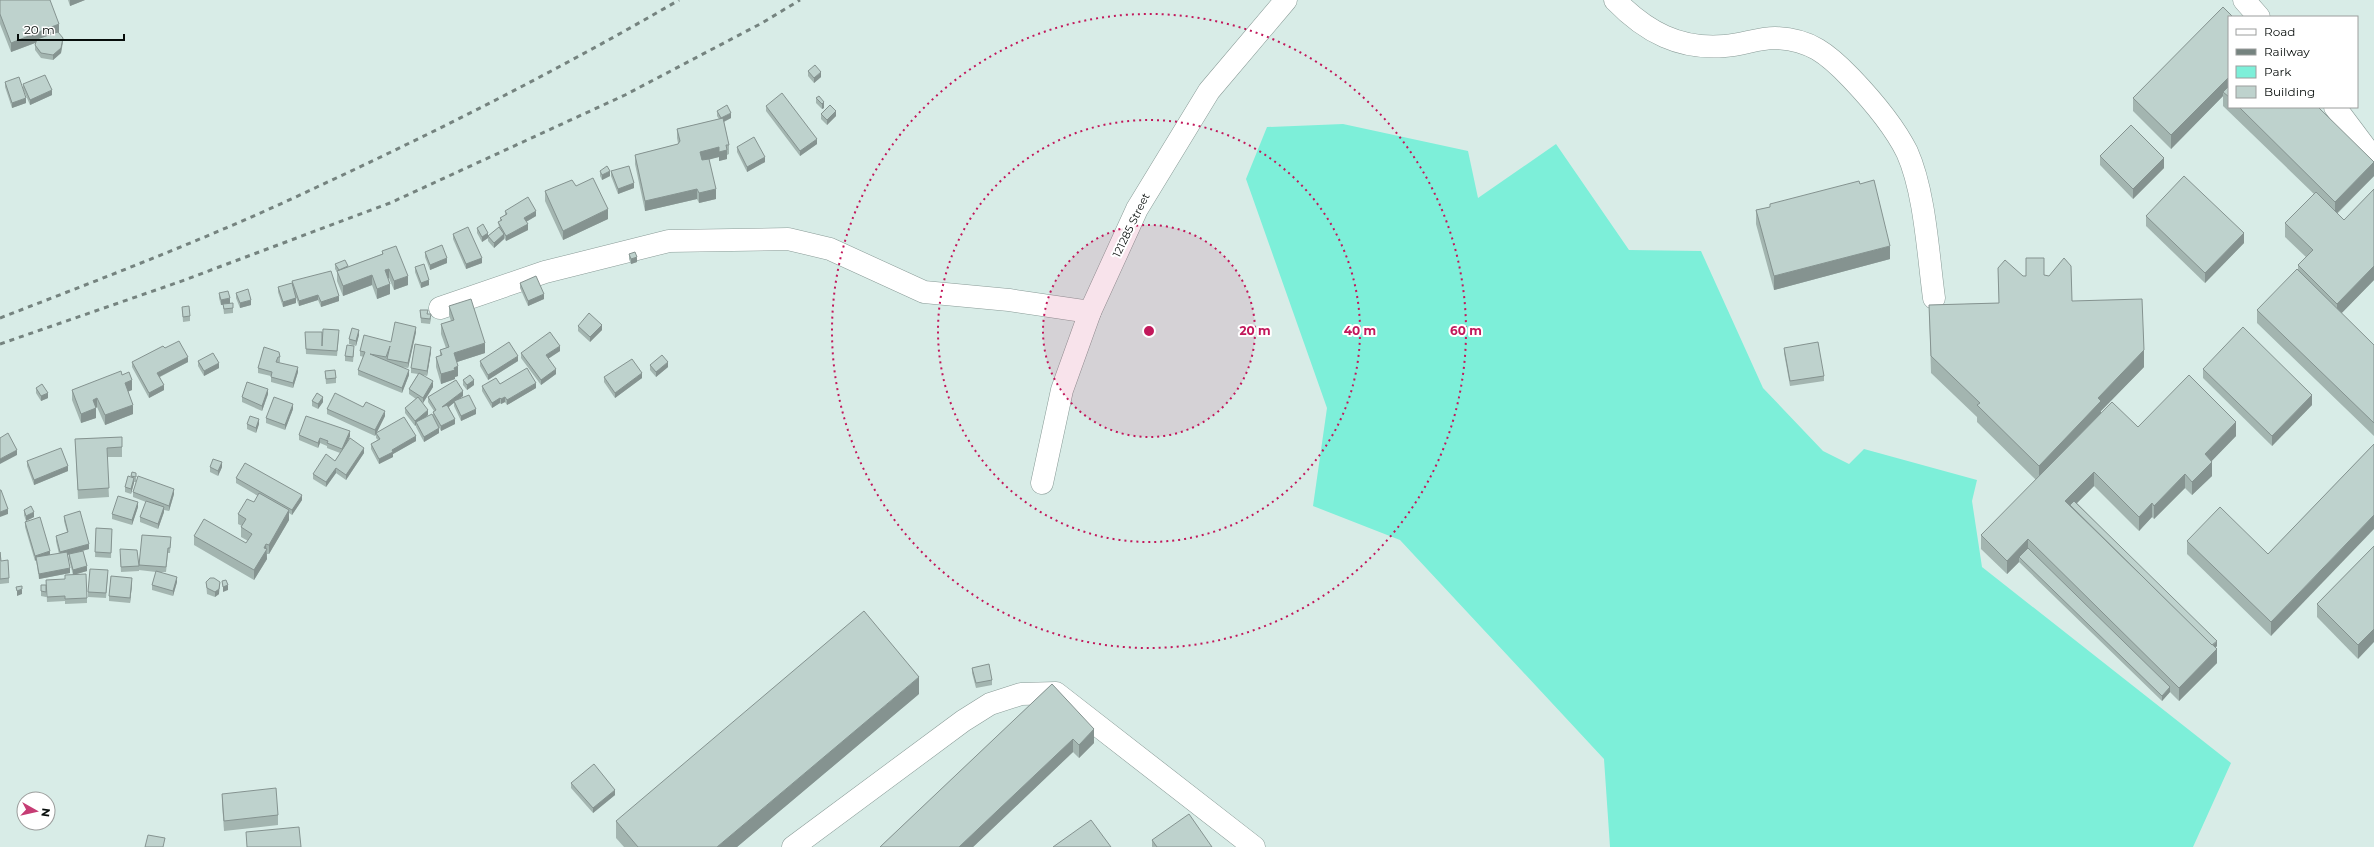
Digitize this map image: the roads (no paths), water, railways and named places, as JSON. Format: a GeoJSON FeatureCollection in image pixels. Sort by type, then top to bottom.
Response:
{"type":"FeatureCollection","features":[{"type":"Feature","properties":{"kind":"street","name":"121285 Street"},"geometry":{"type":"LineString","coordinates":[[1042,483],[1062,390],[1090,312],[1138,209],[1179,137],[1209,91],[1286,0]]}},
{"type":"Feature","properties":{"kind":"street"},"geometry":{"type":"LineString","coordinates":[[1615,0],[1642,23],[1666,39],[1693,47],[1725,46],[1775,38],[1806,44],[1819,49],[1832,59],[1869,96],[1888,120],[1907,153],[1920,198],[1934,298]]}},
{"type":"Feature","properties":{"kind":"street"},"geometry":{"type":"LineString","coordinates":[[2244,0],[2258,16]]}},
{"type":"Feature","properties":{"kind":"street"},"geometry":{"type":"LineString","coordinates":[[2336,108],[2374,159]]}},
{"type":"Feature","properties":{"kind":"street"},"geometry":{"type":"LineString","coordinates":[[440,308],[545,272],[669,241],[788,239],[830,249],[924,292],[1009,300],[1090,312]]}},
{"type":"Feature","properties":{"kind":"street"},"geometry":{"type":"LineString","coordinates":[[793,847],[951,730],[990,704],[1022,694],[1056,693],[1254,847]]}},
{"type":"Feature","properties":{"kind":"railway"},"geometry":{"type":"LineString","coordinates":[[0,318],[199,239],[317,187],[500,98],[679,0]]}},
{"type":"Feature","properties":{"kind":"railway"},"geometry":{"type":"LineString","coordinates":[[0,344],[179,282],[390,203],[625,95],[762,23],[800,0]]}}]}
